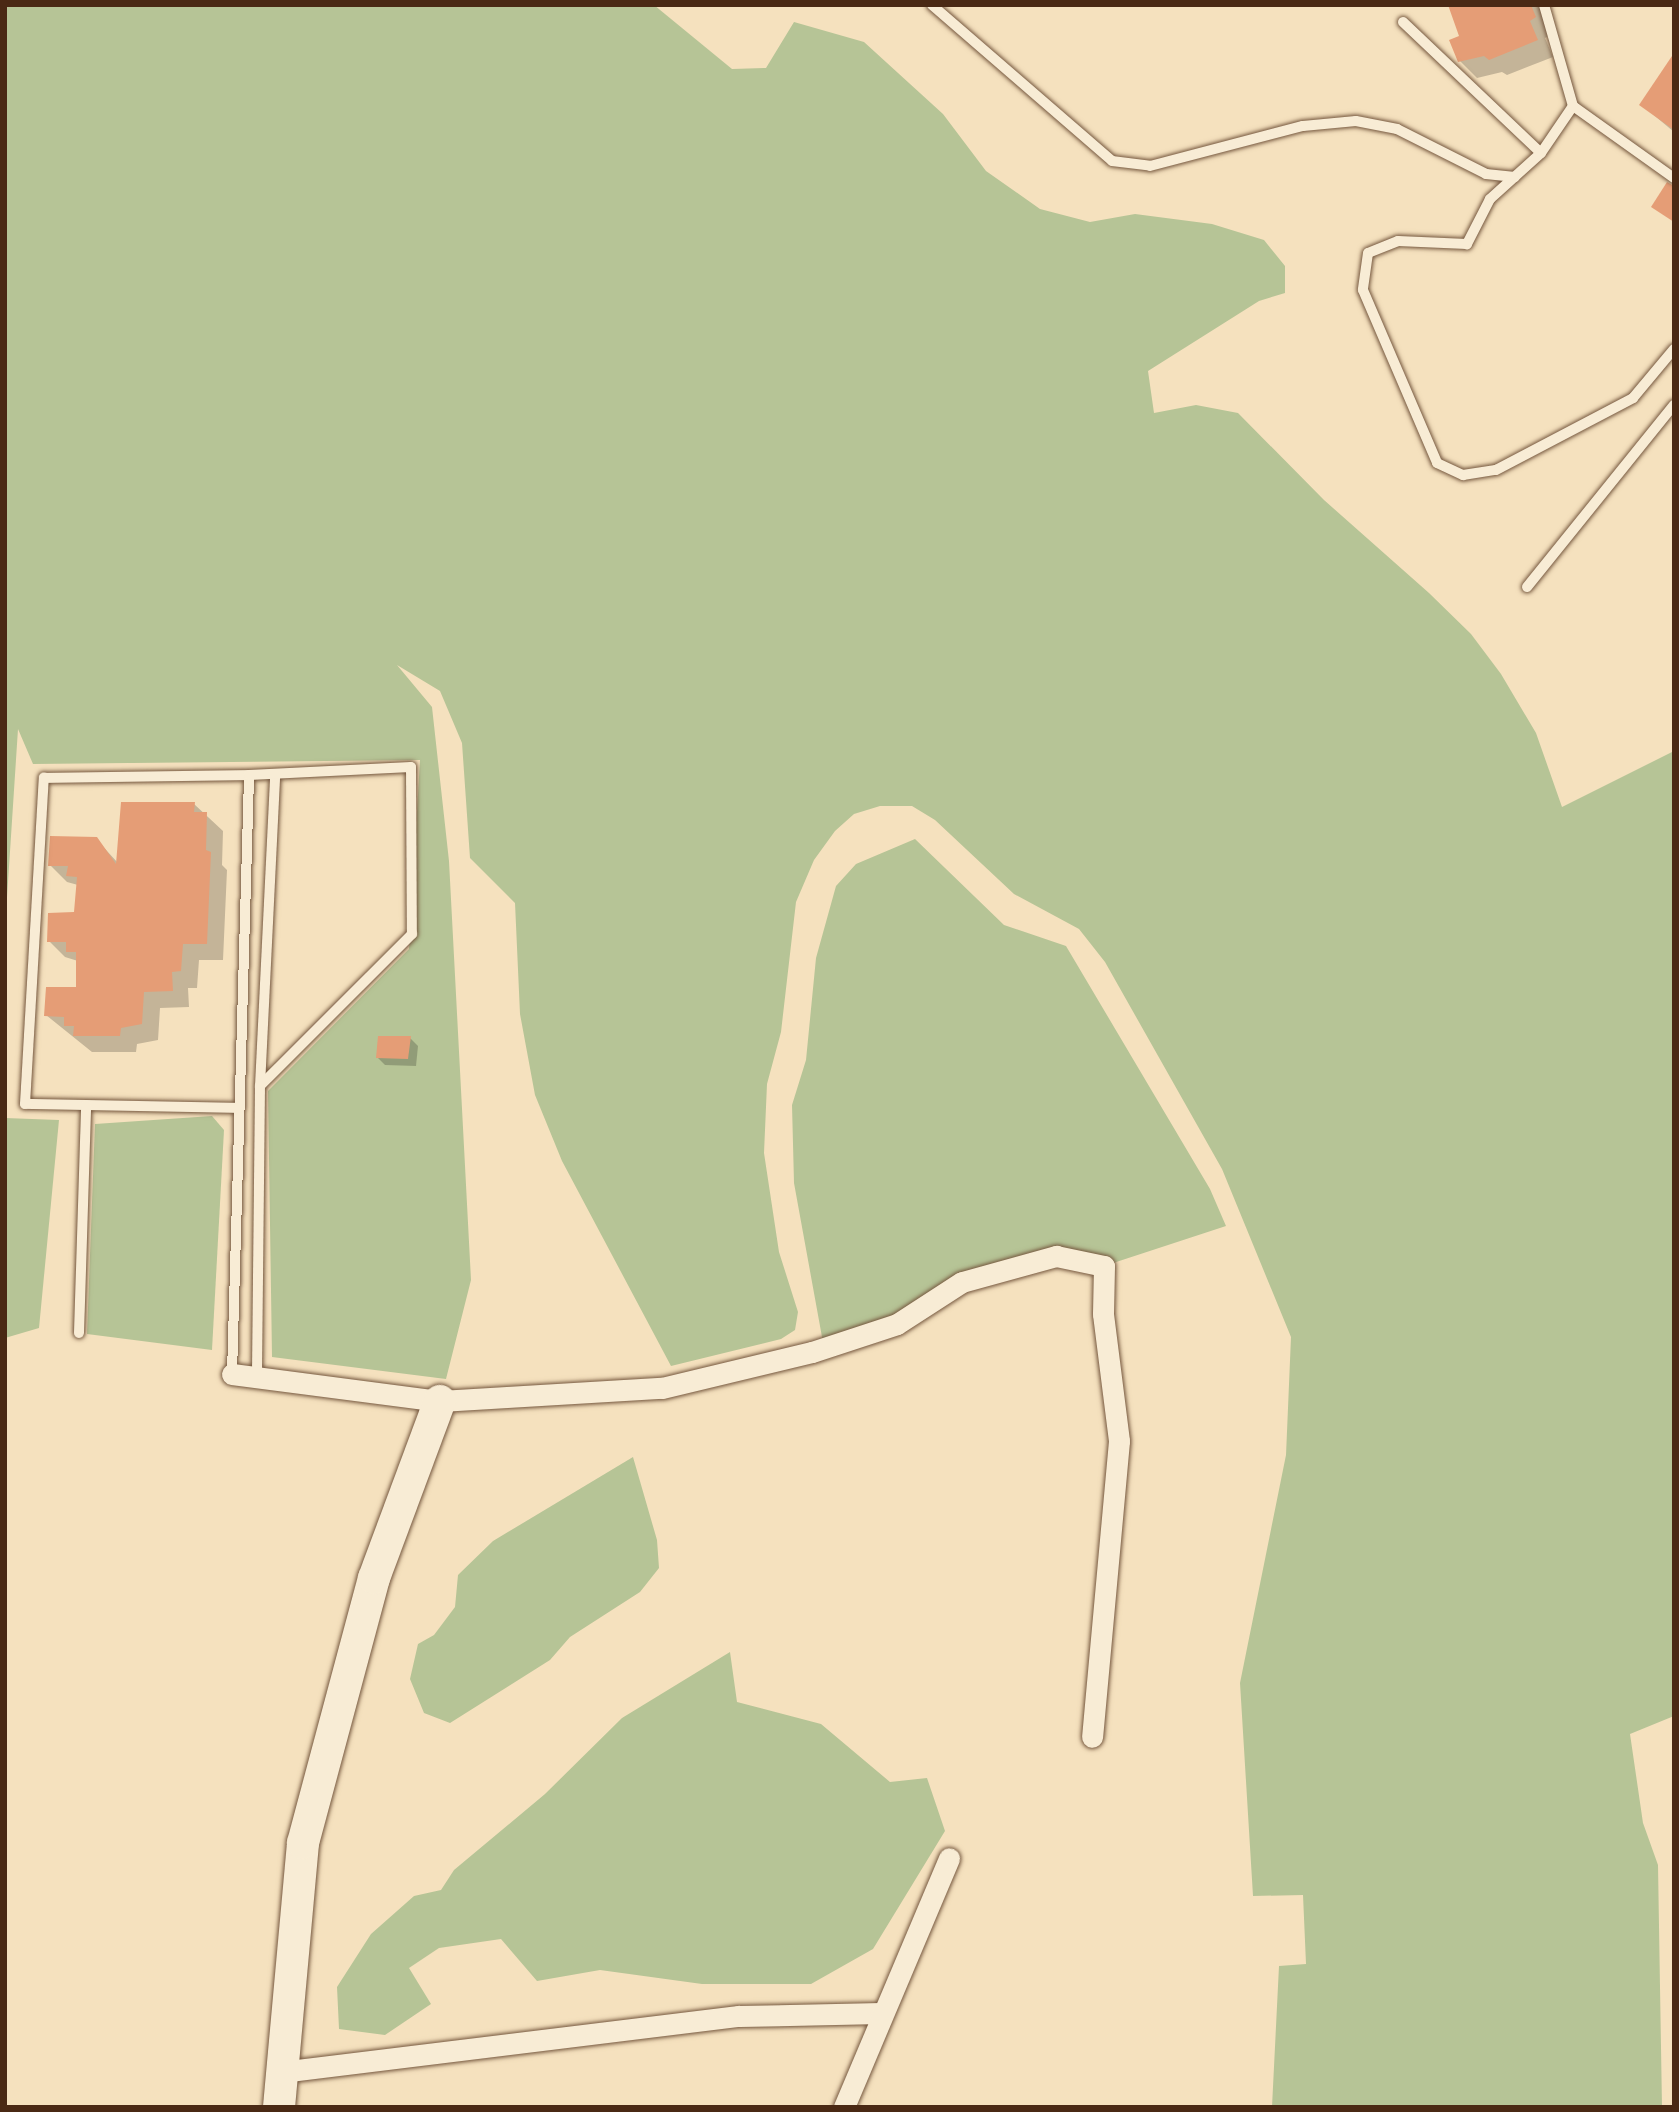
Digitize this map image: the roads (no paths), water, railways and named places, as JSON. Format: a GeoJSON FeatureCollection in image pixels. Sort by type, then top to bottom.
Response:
{"type":"FeatureCollection","features":[{"type":"Feature","properties":{"kind":"street"},"geometry":{"type":"LineString","coordinates":[[232,1374],[440,1401],[662,1388],[812,1352],[897,1324],[961,1282],[1056,1256],[1104,1266],[1104,1314],[1119,1441],[1092,1737]]}},
{"type":"Feature","properties":{"kind":"street"},"geometry":{"type":"LineString","coordinates":[[279,2107],[303,1843],[374,1578],[440,1401]]}},
{"type":"Feature","properties":{"kind":"street"},"geometry":{"type":"LineString","coordinates":[[844,2107],[881,2013],[949,1858]]}},
{"type":"Feature","properties":{"kind":"street"},"geometry":{"type":"LineString","coordinates":[[281,2072],[739,2015],[881,2013]]}},
{"type":"Feature","properties":{"kind":"lane"},"geometry":{"type":"LineString","coordinates":[[932,5],[1112,162],[1150,166],[1303,126],[1356,121],[1397,129],[1486,174],[1516,177]]}},
{"type":"Feature","properties":{"kind":"lane"},"geometry":{"type":"LineString","coordinates":[[1544,5],[1573,106],[1674,178]]}},
{"type":"Feature","properties":{"kind":"lane"},"geometry":{"type":"LineString","coordinates":[[1403,22],[1541,153]]}},
{"type":"Feature","properties":{"kind":"lane"},"geometry":{"type":"LineString","coordinates":[[1573,106],[1541,153],[1490,199],[1467,244],[1398,241],[1368,253],[1363,290],[1437,463],[1463,475],[1496,470],[1633,398],[1674,349]]}},
{"type":"Feature","properties":{"kind":"lane"},"geometry":{"type":"LineString","coordinates":[[1527,587],[1674,405]]}},
{"type":"Feature","properties":{"kind":"lane"},"geometry":{"type":"LineString","coordinates":[[239,1108],[25,1104],[44,778],[249,775],[411,767],[412,934],[260,1086]]}},
{"type":"Feature","properties":{"kind":"lane"},"geometry":{"type":"LineString","coordinates":[[257,1376],[260,1086],[275,774]]}},
{"type":"Feature","properties":{"kind":"lane"},"geometry":{"type":"LineString","coordinates":[[232,1374],[249,775]]}},
{"type":"Feature","properties":{"kind":"lane"},"geometry":{"type":"LineString","coordinates":[[79,1333],[86,1105]]}}]}
